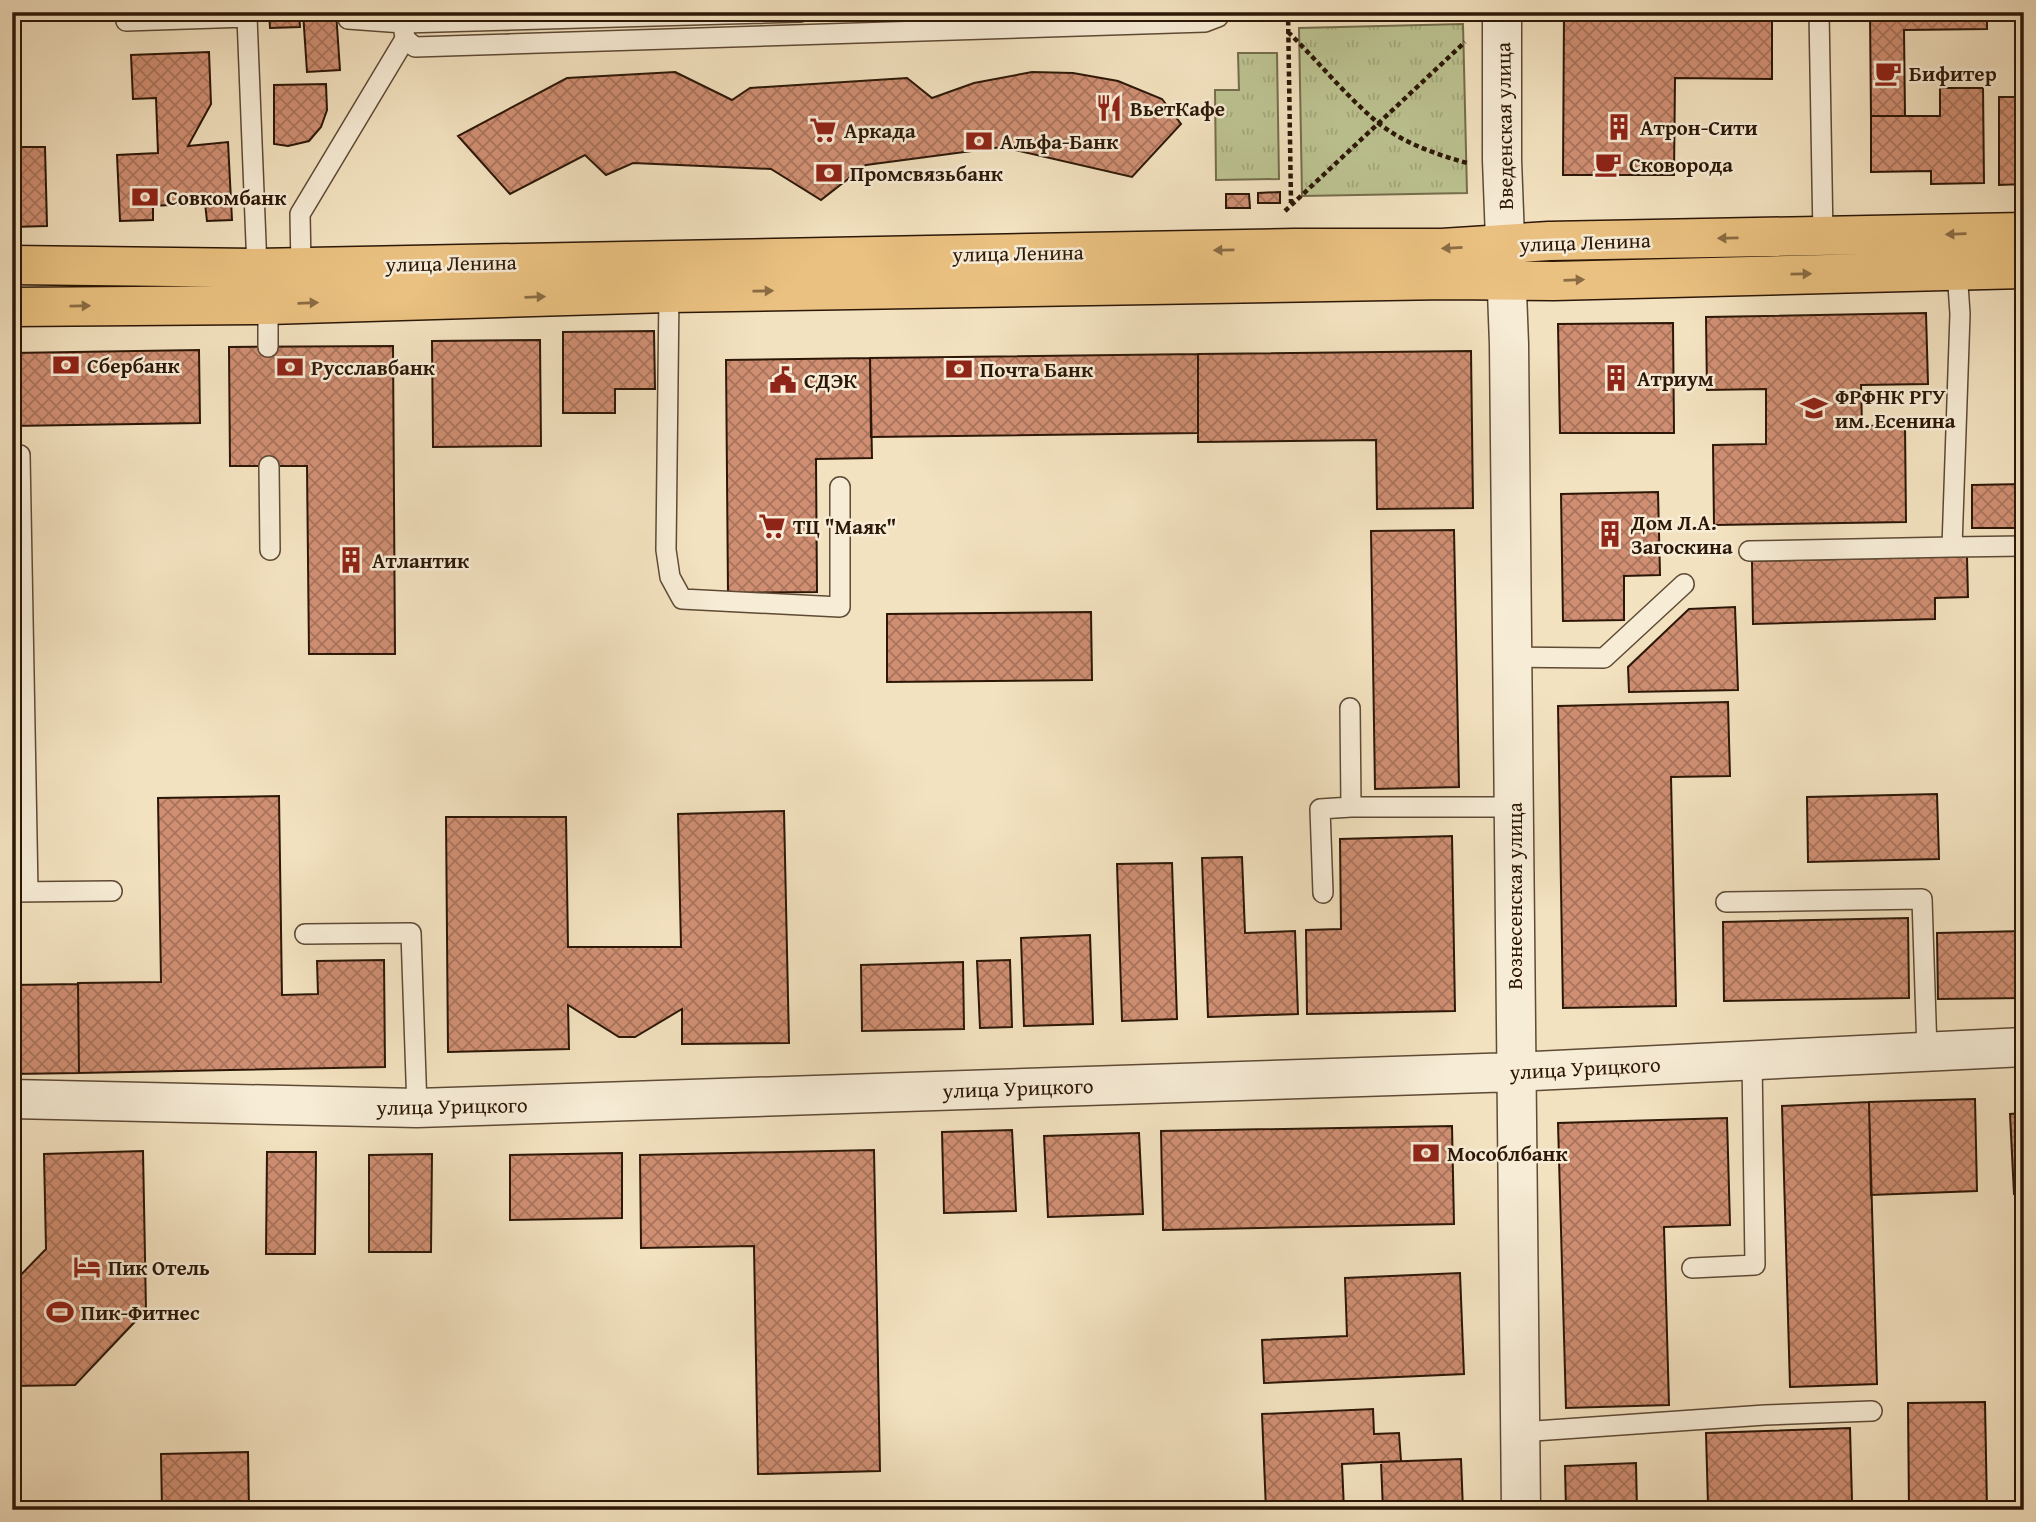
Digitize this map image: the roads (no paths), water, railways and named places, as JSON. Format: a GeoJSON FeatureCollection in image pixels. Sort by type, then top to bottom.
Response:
{"type":"FeatureCollection","features":[{"type":"Feature","properties":{"kind":"main road","name":"улица Ленина"},"geometry":{"type":"LineString","coordinates":[[12,307],[268,305],[669,293],[1446,280],[1506,263],[1549,240],[2024,232]]}},
{"type":"Feature","properties":{"kind":"main road","name":"улица Ленина"},"geometry":{"type":"LineString","coordinates":[[12,265],[257,268],[1253,249],[1442,248],[1506,263],[2024,269]]}},
{"type":"Feature","properties":{"kind":"street","name":"Введенская улица"},"geometry":{"type":"LineString","coordinates":[[1502,12],[1502,160],[1506,263]]}},
{"type":"Feature","properties":{"kind":"street","name":"Вознесенская улица"},"geometry":{"type":"LineString","coordinates":[[1506,263],[1521,1510]]}},
{"type":"Feature","properties":{"kind":"street","name":"улица Урицкого"},"geometry":{"type":"LineString","coordinates":[[12,1099],[417,1108],[1515,1072],[2024,1046]]}},
{"type":"Feature","properties":{"kind":"lane"},"geometry":{"type":"LineString","coordinates":[[348,12],[348,19],[404,31],[800,12]]}},
{"type":"Feature","properties":{"kind":"lane"},"geometry":{"type":"LineString","coordinates":[[404,31],[415,47],[1195,23],[1219,17],[1218,12]]}},
{"type":"Feature","properties":{"kind":"lane"},"geometry":{"type":"LineString","coordinates":[[1819,12],[1822,237]]}},
{"type":"Feature","properties":{"kind":"lane"},"geometry":{"type":"LineString","coordinates":[[126,21],[247,17],[257,268]]}},
{"type":"Feature","properties":{"kind":"lane"},"geometry":{"type":"LineString","coordinates":[[301,266],[300,214],[404,31]]}},
{"type":"Feature","properties":{"kind":"lane"},"geometry":{"type":"LineString","coordinates":[[1952,547],[1960,314],[1957,270]]}},
{"type":"Feature","properties":{"kind":"lane"},"geometry":{"type":"LineString","coordinates":[[669,293],[666,550],[670,577],[682,599],[840,607],[840,487]]}},
{"type":"Feature","properties":{"kind":"lane"},"geometry":{"type":"LineString","coordinates":[[268,305],[268,347]]}},
{"type":"Feature","properties":{"kind":"lane"},"geometry":{"type":"LineString","coordinates":[[20,455],[20,892],[111,891]]}},
{"type":"Feature","properties":{"kind":"lane"},"geometry":{"type":"LineString","coordinates":[[269,466],[270,550]]}},
{"type":"Feature","properties":{"kind":"lane"},"geometry":{"type":"LineString","coordinates":[[1749,551],[2024,546]]}},
{"type":"Feature","properties":{"kind":"lane"},"geometry":{"type":"LineString","coordinates":[[1512,657],[1604,658],[1684,584]]}},
{"type":"Feature","properties":{"kind":"lane"},"geometry":{"type":"LineString","coordinates":[[1350,708],[1351,807]]}},
{"type":"Feature","properties":{"kind":"lane"},"geometry":{"type":"LineString","coordinates":[[1323,894],[1320,809],[1513,807]]}},
{"type":"Feature","properties":{"kind":"lane"},"geometry":{"type":"LineString","coordinates":[[1726,902],[1922,899],[1927,1051]]}},
{"type":"Feature","properties":{"kind":"lane"},"geometry":{"type":"LineString","coordinates":[[305,934],[411,933],[417,1108]]}},
{"type":"Feature","properties":{"kind":"lane"},"geometry":{"type":"LineString","coordinates":[[1692,1268],[1755,1265],[1752,1060]]}},
{"type":"Feature","properties":{"kind":"lane"},"geometry":{"type":"LineString","coordinates":[[1519,1432],[1765,1415],[1872,1411]]}},
{"type":"Feature","properties":{"kind":"place","name":"Бифитер"},"geometry":{"type":"Point","coordinates":[1888,73]}},
{"type":"Feature","properties":{"kind":"place","name":"ВьетКафе"},"geometry":{"type":"Point","coordinates":[1109,108]}},
{"type":"Feature","properties":{"kind":"place","name":"Атрон-Сити"},"geometry":{"type":"Point","coordinates":[1619,127]}},
{"type":"Feature","properties":{"kind":"place","name":"Аркада"},"geometry":{"type":"Point","coordinates":[823,130]}},
{"type":"Feature","properties":{"kind":"place","name":"Альфа-Банк"},"geometry":{"type":"Point","coordinates":[979,141]}},
{"type":"Feature","properties":{"kind":"place","name":"Сковорода"},"geometry":{"type":"Point","coordinates":[1608,164]}},
{"type":"Feature","properties":{"kind":"place","name":"Промсвязьбанк"},"geometry":{"type":"Point","coordinates":[829,173]}},
{"type":"Feature","properties":{"kind":"place","name":"Совкомбанк"},"geometry":{"type":"Point","coordinates":[145,197]}},
{"type":"Feature","properties":{"kind":"place","name":"Сбербанк"},"geometry":{"type":"Point","coordinates":[66,365]}},
{"type":"Feature","properties":{"kind":"place","name":"Русславбанк"},"geometry":{"type":"Point","coordinates":[290,367]}},
{"type":"Feature","properties":{"kind":"place","name":"Почта Банк"},"geometry":{"type":"Point","coordinates":[959,369]}},
{"type":"Feature","properties":{"kind":"place","name":"Атриум"},"geometry":{"type":"Point","coordinates":[1616,378]}},
{"type":"Feature","properties":{"kind":"place","name":"СДЭК"},"geometry":{"type":"Point","coordinates":[783,380]}},
{"type":"Feature","properties":{"kind":"place","name":"ФРФНК РГУ им. Есенина"},"geometry":{"type":"Point","coordinates":[1814,408]}},
{"type":"Feature","properties":{"kind":"place","name":"ТЦ \"Маяк\""},"geometry":{"type":"Point","coordinates":[772,526]}},
{"type":"Feature","properties":{"kind":"place","name":"Дом Л.А. Загоскина"},"geometry":{"type":"Point","coordinates":[1610,534]}},
{"type":"Feature","properties":{"kind":"place","name":"Атлантик"},"geometry":{"type":"Point","coordinates":[351,560]}},
{"type":"Feature","properties":{"kind":"place","name":"Мособлбанк"},"geometry":{"type":"Point","coordinates":[1426,1153]}},
{"type":"Feature","properties":{"kind":"place","name":"Пик Отель"},"geometry":{"type":"Point","coordinates":[87,1267]}},
{"type":"Feature","properties":{"kind":"place","name":"Пик-Фитнес"},"geometry":{"type":"Point","coordinates":[60,1312]}}]}
